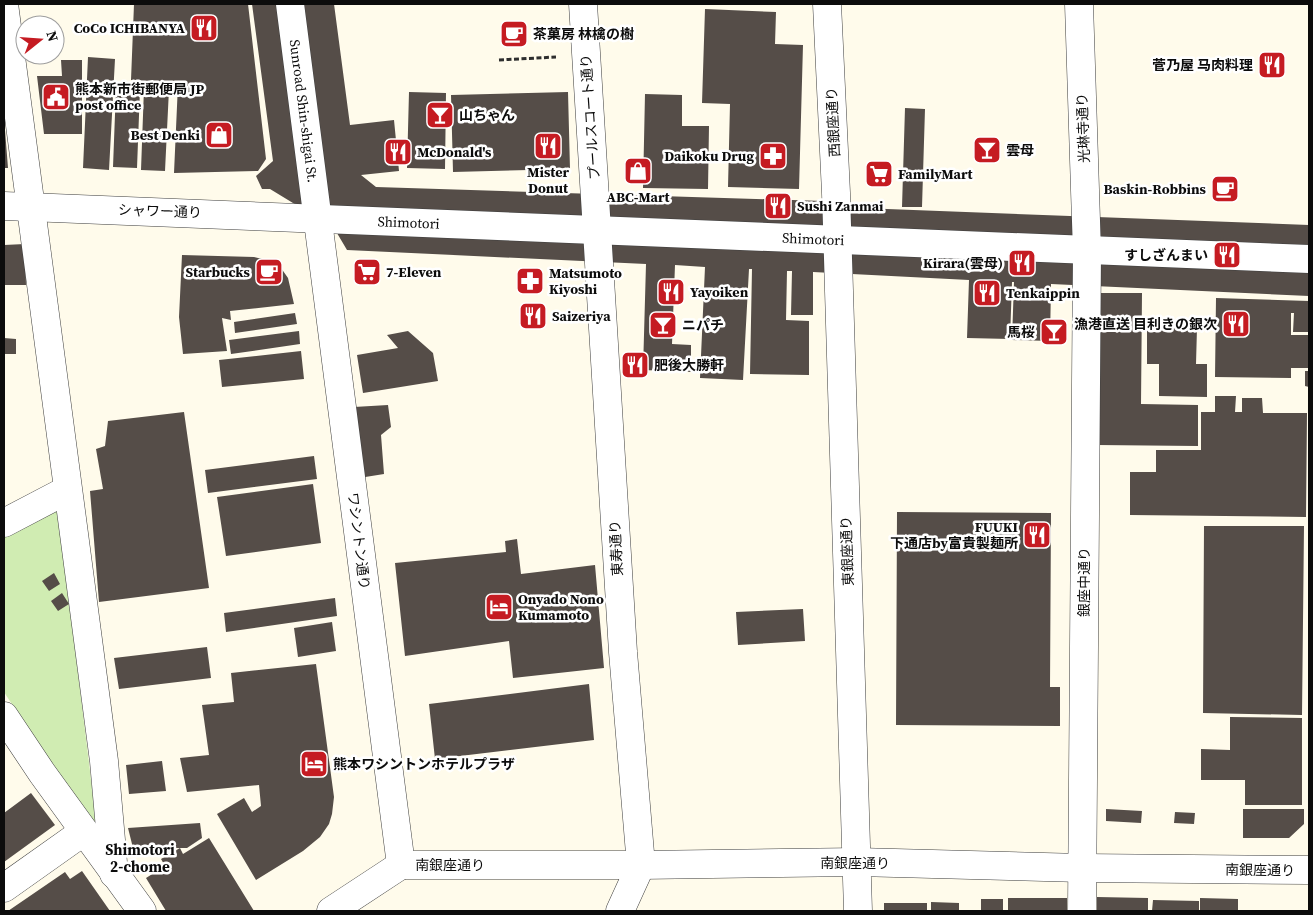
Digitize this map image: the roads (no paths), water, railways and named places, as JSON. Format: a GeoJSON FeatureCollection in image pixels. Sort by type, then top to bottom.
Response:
{"type":"FeatureCollection","features":[{"type":"Feature","properties":{"kind":"street"},"geometry":{"type":"LineString","coordinates":[[4,4],[104,761],[114,874]]}},
{"type":"Feature","properties":{"kind":"street","name":"Sunroad Shin-shigai St."},"geometry":{"type":"LineString","coordinates":[[290,4],[317,217]]}},
{"type":"Feature","properties":{"kind":"street","name":"プールスコート通り"},"geometry":{"type":"LineString","coordinates":[[583,4],[597,231]]}},
{"type":"Feature","properties":{"kind":"street","name":"西銀座通り"},"geometry":{"type":"LineString","coordinates":[[827,4],[836,240]]}},
{"type":"Feature","properties":{"kind":"street","name":"光琳寺通り"},"geometry":{"type":"LineString","coordinates":[[1078,4],[1087,252]]}},
{"type":"Feature","properties":{"kind":"street","name":"シャワー通り"},"geometry":{"type":"LineString","coordinates":[[4,206],[317,217]]}},
{"type":"Feature","properties":{"kind":"street","name":"Shimotori"},"geometry":{"type":"LineString","coordinates":[[317,217],[597,231],[1309,260]]}},
{"type":"Feature","properties":{"kind":"street","name":"ワシントン通り"},"geometry":{"type":"LineString","coordinates":[[317,217],[401,865]]}},
{"type":"Feature","properties":{"kind":"street","name":"東寿通り"},"geometry":{"type":"LineString","coordinates":[[597,231],[622,652],[641,865]]}},
{"type":"Feature","properties":{"kind":"street","name":"東銀座通り"},"geometry":{"type":"LineString","coordinates":[[836,240],[858,911]]}},
{"type":"Feature","properties":{"kind":"street","name":"銀座中通り"},"geometry":{"type":"LineString","coordinates":[[1082,911],[1087,252]]}},
{"type":"Feature","properties":{"kind":"street"},"geometry":{"type":"LineString","coordinates":[[4,524],[67,490]]}},
{"type":"Feature","properties":{"kind":"street"},"geometry":{"type":"LineString","coordinates":[[4,716],[83,832],[142,911]]}},
{"type":"Feature","properties":{"kind":"street"},"geometry":{"type":"LineString","coordinates":[[4,888],[83,832]]}},
{"type":"Feature","properties":{"kind":"street","name":"南銀座通り"},"geometry":{"type":"LineString","coordinates":[[401,865],[641,865],[857,862],[1082,868],[1309,870]]}},
{"type":"Feature","properties":{"kind":"street"},"geometry":{"type":"LineString","coordinates":[[331,911],[401,865]]}},
{"type":"Feature","properties":{"kind":"street"},"geometry":{"type":"LineString","coordinates":[[620,911],[641,865]]}},
{"type":"Feature","properties":{"kind":"place","name":"CoCo ICHIBANYA"},"geometry":{"type":"Point","coordinates":[204,28]}},
{"type":"Feature","properties":{"kind":"place","name":"茶菓房 林檎の樹"},"geometry":{"type":"Point","coordinates":[514,34]}},
{"type":"Feature","properties":{"kind":"place","name":"菅乃屋 马肉料理"},"geometry":{"type":"Point","coordinates":[1272,65]}},
{"type":"Feature","properties":{"kind":"place","name":"熊本新市街郵便局 JP post office"},"geometry":{"type":"Point","coordinates":[56,97]}},
{"type":"Feature","properties":{"kind":"place","name":"山ちゃん"},"geometry":{"type":"Point","coordinates":[440,115]}},
{"type":"Feature","properties":{"kind":"place","name":"Best Denki"},"geometry":{"type":"Point","coordinates":[219,135]}},
{"type":"Feature","properties":{"kind":"place","name":"Mister Donut"},"geometry":{"type":"Point","coordinates":[548,146]}},
{"type":"Feature","properties":{"kind":"place","name":"雲母"},"geometry":{"type":"Point","coordinates":[987,150]}},
{"type":"Feature","properties":{"kind":"place","name":"McDonald's"},"geometry":{"type":"Point","coordinates":[398,152]}},
{"type":"Feature","properties":{"kind":"place","name":"Daikoku Drug"},"geometry":{"type":"Point","coordinates":[773,156]}},
{"type":"Feature","properties":{"kind":"place","name":"ABC-Mart"},"geometry":{"type":"Point","coordinates":[638,171]}},
{"type":"Feature","properties":{"kind":"place","name":"FamilyMart"},"geometry":{"type":"Point","coordinates":[879,174]}},
{"type":"Feature","properties":{"kind":"place","name":"Baskin-Robbins"},"geometry":{"type":"Point","coordinates":[1225,189]}},
{"type":"Feature","properties":{"kind":"place","name":"Sushi Zanmai"},"geometry":{"type":"Point","coordinates":[778,206]}},
{"type":"Feature","properties":{"kind":"place","name":"すしざんまい"},"geometry":{"type":"Point","coordinates":[1227,255]}},
{"type":"Feature","properties":{"kind":"place","name":"Kirara(雲母)"},"geometry":{"type":"Point","coordinates":[1022,263]}},
{"type":"Feature","properties":{"kind":"place","name":"Starbucks"},"geometry":{"type":"Point","coordinates":[269,272]}},
{"type":"Feature","properties":{"kind":"place","name":"7-Eleven"},"geometry":{"type":"Point","coordinates":[367,272]}},
{"type":"Feature","properties":{"kind":"place","name":"Matsumoto Kiyoshi"},"geometry":{"type":"Point","coordinates":[530,281]}},
{"type":"Feature","properties":{"kind":"place","name":"Yayoiken"},"geometry":{"type":"Point","coordinates":[671,292]}},
{"type":"Feature","properties":{"kind":"place","name":"Tenkaippin"},"geometry":{"type":"Point","coordinates":[987,293]}},
{"type":"Feature","properties":{"kind":"place","name":"Saizeriya"},"geometry":{"type":"Point","coordinates":[533,316]}},
{"type":"Feature","properties":{"kind":"place","name":"漁港直送 目利きの銀次"},"geometry":{"type":"Point","coordinates":[1236,324]}},
{"type":"Feature","properties":{"kind":"place","name":"ニパチ"},"geometry":{"type":"Point","coordinates":[663,325]}},
{"type":"Feature","properties":{"kind":"place","name":"馬桜"},"geometry":{"type":"Point","coordinates":[1054,332]}},
{"type":"Feature","properties":{"kind":"place","name":"肥後大勝軒"},"geometry":{"type":"Point","coordinates":[635,365]}},
{"type":"Feature","properties":{"kind":"place","name":"FUUKI 下通店by富貴製麺所"},"geometry":{"type":"Point","coordinates":[1037,535]}},
{"type":"Feature","properties":{"kind":"place","name":"Onyado Nono Kumamoto"},"geometry":{"type":"Point","coordinates":[499,607]}},
{"type":"Feature","properties":{"kind":"place","name":"熊本ワシントンホテルプラザ"},"geometry":{"type":"Point","coordinates":[314,764]}},
{"type":"Feature","properties":{"kind":"district","name":"Shimotori 2-chome"},"geometry":{"type":"Point","coordinates":[140,858]}}]}
